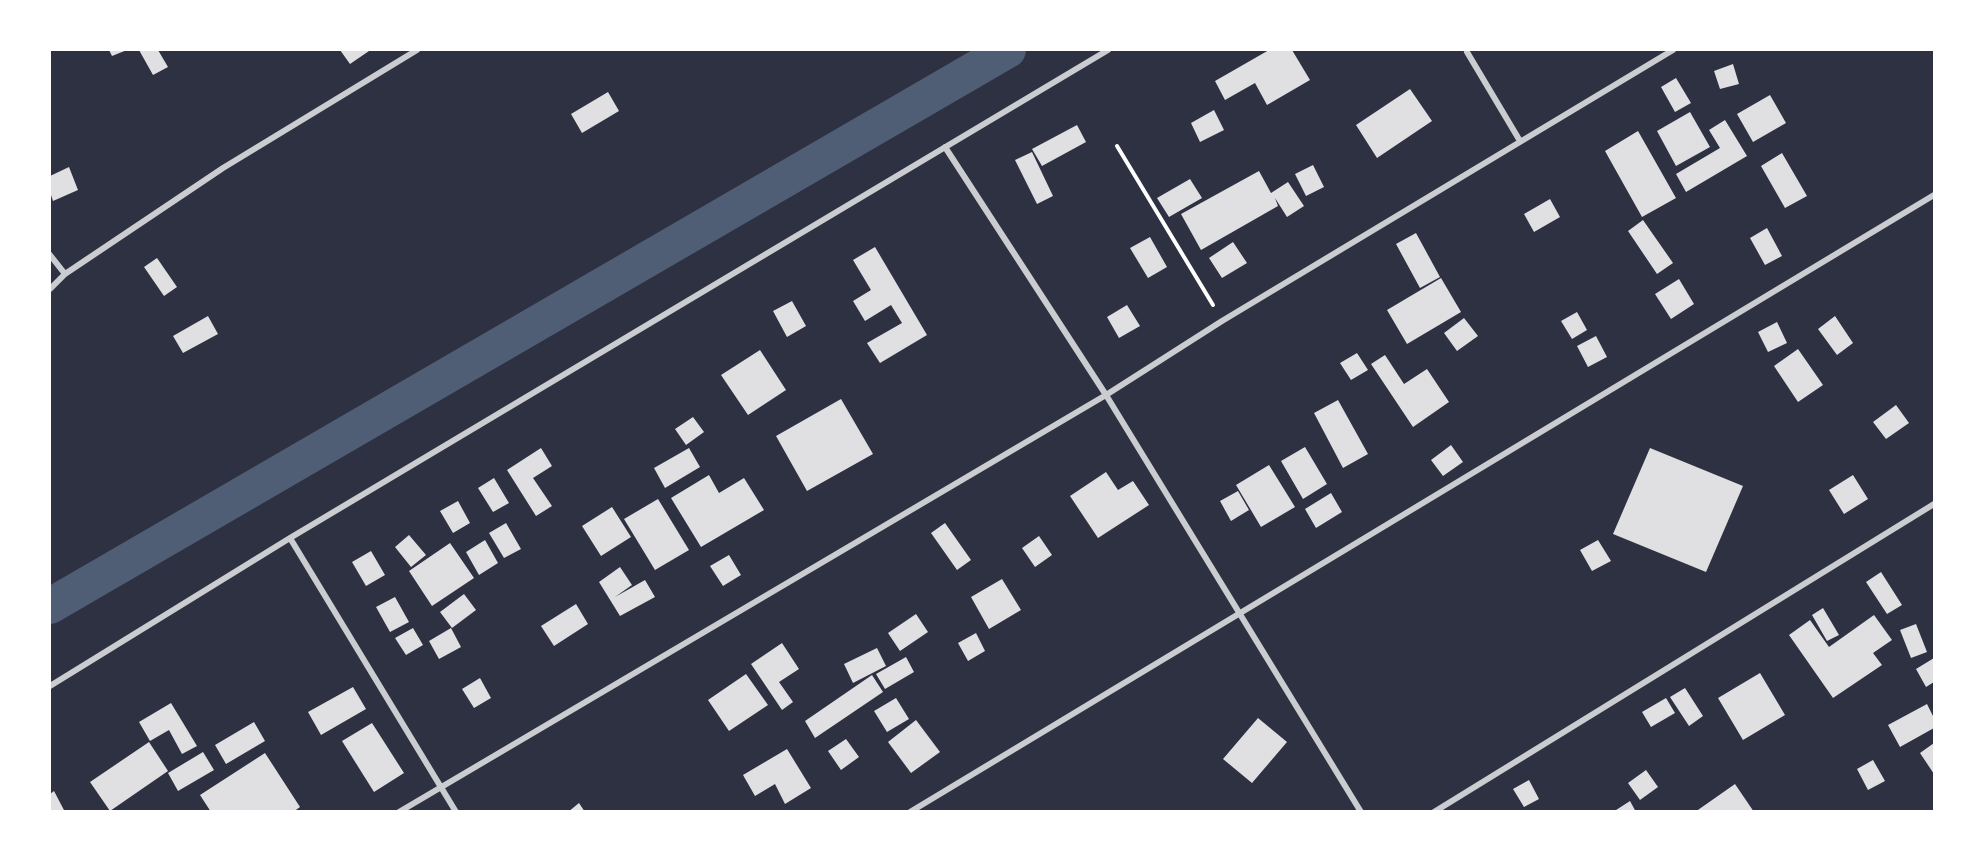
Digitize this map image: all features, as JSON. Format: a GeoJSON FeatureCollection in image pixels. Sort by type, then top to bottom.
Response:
{"type":"FeatureCollection","features":[{"type":"Feature","properties":{"kind":"street"},"geometry":{"type":"LineString","coordinates":[[401,50],[405,56]]}},
{"type":"Feature","properties":{"kind":"street"},"geometry":{"type":"LineString","coordinates":[[50,289],[65,274],[223,168],[417,50]]}},
{"type":"Feature","properties":{"kind":"street"},"geometry":{"type":"LineString","coordinates":[[50,686],[290,538],[1108,50]]}},
{"type":"Feature","properties":{"kind":"street"},"geometry":{"type":"LineString","coordinates":[[399,812],[1106,394],[1222,321],[1673,50]]}},
{"type":"Feature","properties":{"kind":"street"},"geometry":{"type":"LineString","coordinates":[[1467,52],[1520,141]]}},
{"type":"Feature","properties":{"kind":"street"},"geometry":{"type":"LineString","coordinates":[[945,147],[1106,394],[1361,812]]}},
{"type":"Feature","properties":{"kind":"street"},"geometry":{"type":"LineString","coordinates":[[910,812],[1935,195]]}},
{"type":"Feature","properties":{"kind":"street"},"geometry":{"type":"LineString","coordinates":[[50,255],[65,274]]}},
{"type":"Feature","properties":{"kind":"street"},"geometry":{"type":"LineString","coordinates":[[1434,812],[1935,504]]}},
{"type":"Feature","properties":{"kind":"street"},"geometry":{"type":"LineString","coordinates":[[290,538],[456,812]]}},
{"type":"Feature","properties":{"kind":"path"},"geometry":{"type":"LineString","coordinates":[[1117,146],[1222,321]]}},
{"type":"Feature","properties":{"kind":"building"},"geometry":{"type":"Polygon","coordinates":[[[109,50],[127,50],[112,56],[109,50]]]}},
{"type":"Feature","properties":{"kind":"building"},"geometry":{"type":"Polygon","coordinates":[[[139,50],[158,50],[168,67],[153,75],[139,50]]]}},
{"type":"Feature","properties":{"kind":"building"},"geometry":{"type":"Polygon","coordinates":[[[340,50],[368,50],[369,51],[350,64],[340,50]]]}},
{"type":"Feature","properties":{"kind":"building"},"geometry":{"type":"Polygon","coordinates":[[[1269,50],[1292,50],[1310,80],[1267,105],[1255,83],[1225,100],[1215,81],[1269,50]]]}},
{"type":"Feature","properties":{"kind":"building"},"geometry":{"type":"Polygon","coordinates":[[[1733,64],[1739,84],[1720,89],[1714,71],[1733,64]]]}},
{"type":"Feature","properties":{"kind":"building"},"geometry":{"type":"Polygon","coordinates":[[[1676,78],[1691,103],[1675,112],[1661,87],[1676,78]]]}},
{"type":"Feature","properties":{"kind":"building"},"geometry":{"type":"Polygon","coordinates":[[[1410,89],[1432,121],[1377,158],[1356,125],[1410,89]]]}},
{"type":"Feature","properties":{"kind":"building"},"geometry":{"type":"Polygon","coordinates":[[[608,92],[619,111],[582,133],[571,114],[608,92]]]}},
{"type":"Feature","properties":{"kind":"building"},"geometry":{"type":"Polygon","coordinates":[[[1770,95],[1786,123],[1753,142],[1737,114],[1770,95]]]}},
{"type":"Feature","properties":{"kind":"building"},"geometry":{"type":"Polygon","coordinates":[[[1214,110],[1224,130],[1200,142],[1191,123],[1214,110]]]}},
{"type":"Feature","properties":{"kind":"building"},"geometry":{"type":"Polygon","coordinates":[[[1690,112],[1710,147],[1676,166],[1657,131],[1690,112]]]}},
{"type":"Feature","properties":{"kind":"building"},"geometry":{"type":"Polygon","coordinates":[[[1725,120],[1747,156],[1686,192],[1676,174],[1720,148],[1709,130],[1725,120]]]}},
{"type":"Feature","properties":{"kind":"building"},"geometry":{"type":"Polygon","coordinates":[[[1077,125],[1086,142],[1042,166],[1032,149],[1077,125]]]}},
{"type":"Feature","properties":{"kind":"building"},"geometry":{"type":"Polygon","coordinates":[[[1638,131],[1676,198],[1642,217],[1605,151],[1638,131]]]}},
{"type":"Feature","properties":{"kind":"building"},"geometry":{"type":"Polygon","coordinates":[[[1032,152],[1053,196],[1037,204],[1015,160],[1032,152]]]}},
{"type":"Feature","properties":{"kind":"building"},"geometry":{"type":"Polygon","coordinates":[[[1782,153],[1807,196],[1785,208],[1761,166],[1782,153]]]}},
{"type":"Feature","properties":{"kind":"building"},"geometry":{"type":"Polygon","coordinates":[[[1313,165],[1324,187],[1306,196],[1295,174],[1313,165]]]}},
{"type":"Feature","properties":{"kind":"building"},"geometry":{"type":"Polygon","coordinates":[[[69,167],[78,190],[53,201],[50,192],[50,176],[69,167]]]}},
{"type":"Feature","properties":{"kind":"building"},"geometry":{"type":"Polygon","coordinates":[[[1259,171],[1271,193],[1288,182],[1304,206],[1287,217],[1275,198],[1278,206],[1201,250],[1181,214],[1259,171]]]}},
{"type":"Feature","properties":{"kind":"building"},"geometry":{"type":"Polygon","coordinates":[[[1190,179],[1202,198],[1169,217],[1157,198],[1190,179]]]}},
{"type":"Feature","properties":{"kind":"building"},"geometry":{"type":"Polygon","coordinates":[[[1550,199],[1560,217],[1534,232],[1524,214],[1550,199]]]}},
{"type":"Feature","properties":{"kind":"building"},"geometry":{"type":"Polygon","coordinates":[[[1643,220],[1673,263],[1657,274],[1628,231],[1643,220]]]}},
{"type":"Feature","properties":{"kind":"building"},"geometry":{"type":"Polygon","coordinates":[[[1767,228],[1782,256],[1765,265],[1750,238],[1767,228]]]}},
{"type":"Feature","properties":{"kind":"building"},"geometry":{"type":"Polygon","coordinates":[[[1416,233],[1440,277],[1420,288],[1396,244],[1416,233]]]}},
{"type":"Feature","properties":{"kind":"building"},"geometry":{"type":"Polygon","coordinates":[[[1150,237],[1167,267],[1148,278],[1130,248],[1150,237]]]}},
{"type":"Feature","properties":{"kind":"building"},"geometry":{"type":"Polygon","coordinates":[[[1233,242],[1247,263],[1222,278],[1209,258],[1233,242]]]}},
{"type":"Feature","properties":{"kind":"building"},"geometry":{"type":"Polygon","coordinates":[[[875,247],[927,335],[880,363],[867,343],[902,323],[891,305],[865,321],[853,301],[871,290],[853,260],[875,247]]]}},
{"type":"Feature","properties":{"kind":"building"},"geometry":{"type":"Polygon","coordinates":[[[157,258],[177,287],[164,296],[144,267],[157,258]]]}},
{"type":"Feature","properties":{"kind":"building"},"geometry":{"type":"Polygon","coordinates":[[[1441,278],[1461,312],[1407,344],[1387,310],[1441,278]]]}},
{"type":"Feature","properties":{"kind":"building"},"geometry":{"type":"Polygon","coordinates":[[[1679,279],[1694,304],[1671,319],[1655,294],[1679,279]]]}},
{"type":"Feature","properties":{"kind":"building"},"geometry":{"type":"Polygon","coordinates":[[[792,301],[806,326],[787,337],[773,311],[792,301]]]}},
{"type":"Feature","properties":{"kind":"building"},"geometry":{"type":"Polygon","coordinates":[[[1127,305],[1140,326],[1119,338],[1107,317],[1127,305]]]}},
{"type":"Feature","properties":{"kind":"building"},"geometry":{"type":"Polygon","coordinates":[[[1577,312],[1587,330],[1572,339],[1561,321],[1577,312]]]}},
{"type":"Feature","properties":{"kind":"building"},"geometry":{"type":"Polygon","coordinates":[[[208,316],[218,334],[183,353],[173,336],[208,316]]]}},
{"type":"Feature","properties":{"kind":"building"},"geometry":{"type":"Polygon","coordinates":[[[1835,316],[1853,343],[1837,355],[1818,329],[1835,316]]]}},
{"type":"Feature","properties":{"kind":"building"},"geometry":{"type":"Polygon","coordinates":[[[1464,318],[1478,336],[1457,351],[1444,333],[1464,318]]]}},
{"type":"Feature","properties":{"kind":"building"},"geometry":{"type":"Polygon","coordinates":[[[1777,322],[1787,343],[1768,352],[1758,332],[1777,322]]]}},
{"type":"Feature","properties":{"kind":"building"},"geometry":{"type":"Polygon","coordinates":[[[1596,336],[1607,357],[1588,367],[1577,346],[1596,336]]]}},
{"type":"Feature","properties":{"kind":"building"},"geometry":{"type":"Polygon","coordinates":[[[1798,349],[1823,385],[1798,402],[1774,366],[1798,349]]]}},
{"type":"Feature","properties":{"kind":"building"},"geometry":{"type":"Polygon","coordinates":[[[760,350],[786,390],[748,415],[721,375],[760,350]]]}},
{"type":"Feature","properties":{"kind":"building"},"geometry":{"type":"Polygon","coordinates":[[[1357,353],[1368,370],[1351,380],[1340,363],[1357,353]]]}},
{"type":"Feature","properties":{"kind":"building"},"geometry":{"type":"Polygon","coordinates":[[[1385,355],[1404,384],[1427,369],[1449,402],[1413,427],[1371,364],[1385,355]]]}},
{"type":"Feature","properties":{"kind":"building"},"geometry":{"type":"Polygon","coordinates":[[[841,399],[873,454],[807,491],[776,436],[841,399]]]}},
{"type":"Feature","properties":{"kind":"building"},"geometry":{"type":"Polygon","coordinates":[[[1338,400],[1368,454],[1343,468],[1314,413],[1338,400]]]}},
{"type":"Feature","properties":{"kind":"building"},"geometry":{"type":"Polygon","coordinates":[[[1896,405],[1909,423],[1886,439],[1873,422],[1896,405]]]}},
{"type":"Feature","properties":{"kind":"building"},"geometry":{"type":"Polygon","coordinates":[[[693,417],[704,432],[686,445],[675,429],[693,417]]]}},
{"type":"Feature","properties":{"kind":"building"},"geometry":{"type":"Polygon","coordinates":[[[1451,445],[1463,462],[1443,476],[1431,460],[1451,445]]]}},
{"type":"Feature","properties":{"kind":"building"},"geometry":{"type":"Polygon","coordinates":[[[1305,447],[1327,484],[1303,499],[1281,461],[1305,447]]]}},
{"type":"Feature","properties":{"kind":"building"},"geometry":{"type":"Polygon","coordinates":[[[541,448],[552,466],[533,478],[552,506],[536,516],[507,470],[541,448]]]}},
{"type":"Feature","properties":{"kind":"building"},"geometry":{"type":"Polygon","coordinates":[[[689,448],[700,467],[665,488],[654,468],[689,448]]]}},
{"type":"Feature","properties":{"kind":"building"},"geometry":{"type":"Polygon","coordinates":[[[1650,448],[1743,486],[1706,572],[1613,534],[1650,448]]]}},
{"type":"Feature","properties":{"kind":"building"},"geometry":{"type":"Polygon","coordinates":[[[1269,465],[1295,507],[1261,527],[1236,485],[1269,465]]]}},
{"type":"Feature","properties":{"kind":"building"},"geometry":{"type":"Polygon","coordinates":[[[1106,472],[1118,490],[1133,481],[1149,505],[1098,538],[1070,496],[1106,472]]]}},
{"type":"Feature","properties":{"kind":"building"},"geometry":{"type":"Polygon","coordinates":[[[709,475],[719,493],[744,478],[764,510],[701,547],[671,498],[709,475]]]}},
{"type":"Feature","properties":{"kind":"building"},"geometry":{"type":"Polygon","coordinates":[[[1853,475],[1868,499],[1844,514],[1829,490],[1853,475]]]}},
{"type":"Feature","properties":{"kind":"building"},"geometry":{"type":"Polygon","coordinates":[[[494,478],[509,503],[493,512],[478,488],[494,478]]]}},
{"type":"Feature","properties":{"kind":"building"},"geometry":{"type":"Polygon","coordinates":[[[1238,491],[1249,510],[1231,521],[1220,501],[1238,491]]]}},
{"type":"Feature","properties":{"kind":"building"},"geometry":{"type":"Polygon","coordinates":[[[1331,493],[1342,512],[1316,528],[1305,509],[1331,493]]]}},
{"type":"Feature","properties":{"kind":"building"},"geometry":{"type":"Polygon","coordinates":[[[658,499],[689,550],[655,570],[624,519],[658,499]]]}},
{"type":"Feature","properties":{"kind":"building"},"geometry":{"type":"Polygon","coordinates":[[[458,501],[470,523],[453,533],[440,511],[458,501]]]}},
{"type":"Feature","properties":{"kind":"building"},"geometry":{"type":"Polygon","coordinates":[[[612,507],[631,537],[601,556],[582,526],[612,507]]]}},
{"type":"Feature","properties":{"kind":"building"},"geometry":{"type":"Polygon","coordinates":[[[506,523],[521,549],[504,558],[489,533],[506,523]]]}},
{"type":"Feature","properties":{"kind":"building"},"geometry":{"type":"Polygon","coordinates":[[[945,523],[971,560],[957,570],[931,533],[945,523]]]}},
{"type":"Feature","properties":{"kind":"building"},"geometry":{"type":"Polygon","coordinates":[[[409,535],[426,555],[411,567],[395,547],[409,535]]]}},
{"type":"Feature","properties":{"kind":"building"},"geometry":{"type":"Polygon","coordinates":[[[1039,536],[1052,555],[1035,567],[1022,548],[1039,536]]]}},
{"type":"Feature","properties":{"kind":"building"},"geometry":{"type":"Polygon","coordinates":[[[485,540],[498,563],[479,575],[466,552],[485,540]]]}},
{"type":"Feature","properties":{"kind":"building"},"geometry":{"type":"Polygon","coordinates":[[[1598,540],[1611,561],[1592,571],[1580,550],[1598,540]]]}},
{"type":"Feature","properties":{"kind":"building"},"geometry":{"type":"Polygon","coordinates":[[[450,543],[474,578],[432,606],[409,571],[450,543]]]}},
{"type":"Feature","properties":{"kind":"building"},"geometry":{"type":"Polygon","coordinates":[[[371,551],[385,575],[366,586],[352,562],[371,551]]]}},
{"type":"Feature","properties":{"kind":"building"},"geometry":{"type":"Polygon","coordinates":[[[729,555],[741,575],[723,586],[710,566],[729,555]]]}},
{"type":"Feature","properties":{"kind":"building"},"geometry":{"type":"Polygon","coordinates":[[[620,567],[632,585],[615,597],[645,580],[655,597],[620,616],[599,582],[620,567]]]}},
{"type":"Feature","properties":{"kind":"building"},"geometry":{"type":"Polygon","coordinates":[[[1881,572],[1902,605],[1887,614],[1866,582],[1881,572]]]}},
{"type":"Feature","properties":{"kind":"building"},"geometry":{"type":"Polygon","coordinates":[[[1002,579],[1021,610],[989,629],[971,597],[1002,579]]]}},
{"type":"Feature","properties":{"kind":"building"},"geometry":{"type":"Polygon","coordinates":[[[464,594],[476,610],[452,628],[440,612],[464,594]]]}},
{"type":"Feature","properties":{"kind":"building"},"geometry":{"type":"Polygon","coordinates":[[[395,597],[409,622],[390,632],[376,607],[395,597]]]}},
{"type":"Feature","properties":{"kind":"building"},"geometry":{"type":"Polygon","coordinates":[[[576,604],[588,624],[554,646],[541,626],[576,604]]]}},
{"type":"Feature","properties":{"kind":"building"},"geometry":{"type":"Polygon","coordinates":[[[1823,608],[1839,635],[1827,641],[1812,615],[1823,608]]]}},
{"type":"Feature","properties":{"kind":"building"},"geometry":{"type":"Polygon","coordinates":[[[916,614],[928,632],[900,651],[888,633],[916,614]]]}},
{"type":"Feature","properties":{"kind":"building"},"geometry":{"type":"Polygon","coordinates":[[[1874,615],[1892,640],[1873,653],[1882,665],[1833,698],[1789,635],[1810,620],[1829,647],[1874,615]]]}},
{"type":"Feature","properties":{"kind":"building"},"geometry":{"type":"Polygon","coordinates":[[[1916,624],[1927,652],[1911,658],[1900,630],[1916,624]]]}},
{"type":"Feature","properties":{"kind":"building"},"geometry":{"type":"Polygon","coordinates":[[[413,628],[423,645],[406,655],[395,638],[413,628]]]}},
{"type":"Feature","properties":{"kind":"building"},"geometry":{"type":"Polygon","coordinates":[[[451,628],[461,647],[439,659],[429,641],[451,628]]]}},
{"type":"Feature","properties":{"kind":"building"},"geometry":{"type":"Polygon","coordinates":[[[976,633],[985,651],[968,661],[958,643],[976,633]]]}},
{"type":"Feature","properties":{"kind":"building"},"geometry":{"type":"Polygon","coordinates":[[[782,643],[799,669],[779,682],[793,702],[782,710],[751,664],[782,643]]]}},
{"type":"Feature","properties":{"kind":"building"},"geometry":{"type":"Polygon","coordinates":[[[877,648],[886,666],[853,683],[844,664],[877,648]]]}},
{"type":"Feature","properties":{"kind":"building"},"geometry":{"type":"Polygon","coordinates":[[[906,657],[914,672],[885,689],[876,674],[906,657]]]}},
{"type":"Feature","properties":{"kind":"building"},"geometry":{"type":"Polygon","coordinates":[[[1934,658],[1934,682],[1926,687],[1916,669],[1934,658]]]}},
{"type":"Feature","properties":{"kind":"building"},"geometry":{"type":"Polygon","coordinates":[[[1760,673],[1785,715],[1743,740],[1718,698],[1760,673]]]}},
{"type":"Feature","properties":{"kind":"building"},"geometry":{"type":"Polygon","coordinates":[[[746,674],[768,705],[729,731],[708,700],[746,674]]]}},
{"type":"Feature","properties":{"kind":"building"},"geometry":{"type":"Polygon","coordinates":[[[872,675],[883,692],[815,738],[805,721],[872,675]]]}},
{"type":"Feature","properties":{"kind":"building"},"geometry":{"type":"Polygon","coordinates":[[[480,678],[491,698],[474,708],[462,689],[480,678]]]}},
{"type":"Feature","properties":{"kind":"building"},"geometry":{"type":"Polygon","coordinates":[[[353,687],[366,709],[321,735],[308,712],[353,687]]]}},
{"type":"Feature","properties":{"kind":"building"},"geometry":{"type":"Polygon","coordinates":[[[1685,688],[1703,716],[1689,726],[1670,697],[1685,688]]]}},
{"type":"Feature","properties":{"kind":"building"},"geometry":{"type":"Polygon","coordinates":[[[896,698],[909,719],[887,732],[874,711],[896,698]]]}},
{"type":"Feature","properties":{"kind":"building"},"geometry":{"type":"Polygon","coordinates":[[[1666,698],[1675,713],[1651,727],[1642,712],[1666,698]]]}},
{"type":"Feature","properties":{"kind":"building"},"geometry":{"type":"Polygon","coordinates":[[[171,703],[197,746],[182,754],[169,730],[150,741],[139,722],[171,703]]]}},
{"type":"Feature","properties":{"kind":"building"},"geometry":{"type":"Polygon","coordinates":[[[1927,704],[1934,718],[1934,728],[1900,747],[1888,725],[1927,704]]]}},
{"type":"Feature","properties":{"kind":"building"},"geometry":{"type":"Polygon","coordinates":[[[1258,718],[1287,742],[1252,783],[1223,759],[1258,718]]]}},
{"type":"Feature","properties":{"kind":"building"},"geometry":{"type":"Polygon","coordinates":[[[916,720],[940,752],[911,773],[888,742],[916,720]]]}},
{"type":"Feature","properties":{"kind":"building"},"geometry":{"type":"Polygon","coordinates":[[[254,722],[265,741],[226,764],[215,745],[254,722]]]}},
{"type":"Feature","properties":{"kind":"building"},"geometry":{"type":"Polygon","coordinates":[[[372,723],[404,773],[374,792],[342,741],[372,723]]]}},
{"type":"Feature","properties":{"kind":"building"},"geometry":{"type":"Polygon","coordinates":[[[846,739],[859,757],[841,770],[828,751],[846,739]]]}},
{"type":"Feature","properties":{"kind":"building"},"geometry":{"type":"Polygon","coordinates":[[[149,742],[168,771],[110,811],[90,782],[149,742]]]}},
{"type":"Feature","properties":{"kind":"building"},"geometry":{"type":"Polygon","coordinates":[[[1934,743],[1934,774],[1920,753],[1934,743]]]}},
{"type":"Feature","properties":{"kind":"building"},"geometry":{"type":"Polygon","coordinates":[[[787,749],[811,788],[785,804],[775,784],[755,796],[743,775],[787,749]]]}},
{"type":"Feature","properties":{"kind":"building"},"geometry":{"type":"Polygon","coordinates":[[[203,752],[214,770],[178,791],[168,773],[203,752]]]}},
{"type":"Feature","properties":{"kind":"building"},"geometry":{"type":"Polygon","coordinates":[[[265,753],[300,807],[293,812],[211,812],[200,795],[265,753]]]}},
{"type":"Feature","properties":{"kind":"building"},"geometry":{"type":"Polygon","coordinates":[[[1873,760],[1885,781],[1868,790],[1857,769],[1873,760]]]}},
{"type":"Feature","properties":{"kind":"building"},"geometry":{"type":"Polygon","coordinates":[[[1646,770],[1658,787],[1640,800],[1628,783],[1646,770]]]}},
{"type":"Feature","properties":{"kind":"building"},"geometry":{"type":"Polygon","coordinates":[[[1529,780],[1539,799],[1524,807],[1513,789],[1529,780]]]}},
{"type":"Feature","properties":{"kind":"building"},"geometry":{"type":"Polygon","coordinates":[[[1735,784],[1754,812],[1695,812],[1735,784]]]}},
{"type":"Feature","properties":{"kind":"building"},"geometry":{"type":"Polygon","coordinates":[[[54,791],[65,812],[50,812],[50,794],[54,791]]]}},
{"type":"Feature","properties":{"kind":"building"},"geometry":{"type":"Polygon","coordinates":[[[1630,801],[1636,812],[1613,812],[1630,801]]]}},
{"type":"Feature","properties":{"kind":"building"},"geometry":{"type":"Polygon","coordinates":[[[579,803],[585,812],[568,812],[579,803]]]}},
{"type":"Feature","properties":{"kind":"waterway"},"geometry":{"type":"LineString","coordinates":[[50,606],[1008,50]]}}]}
